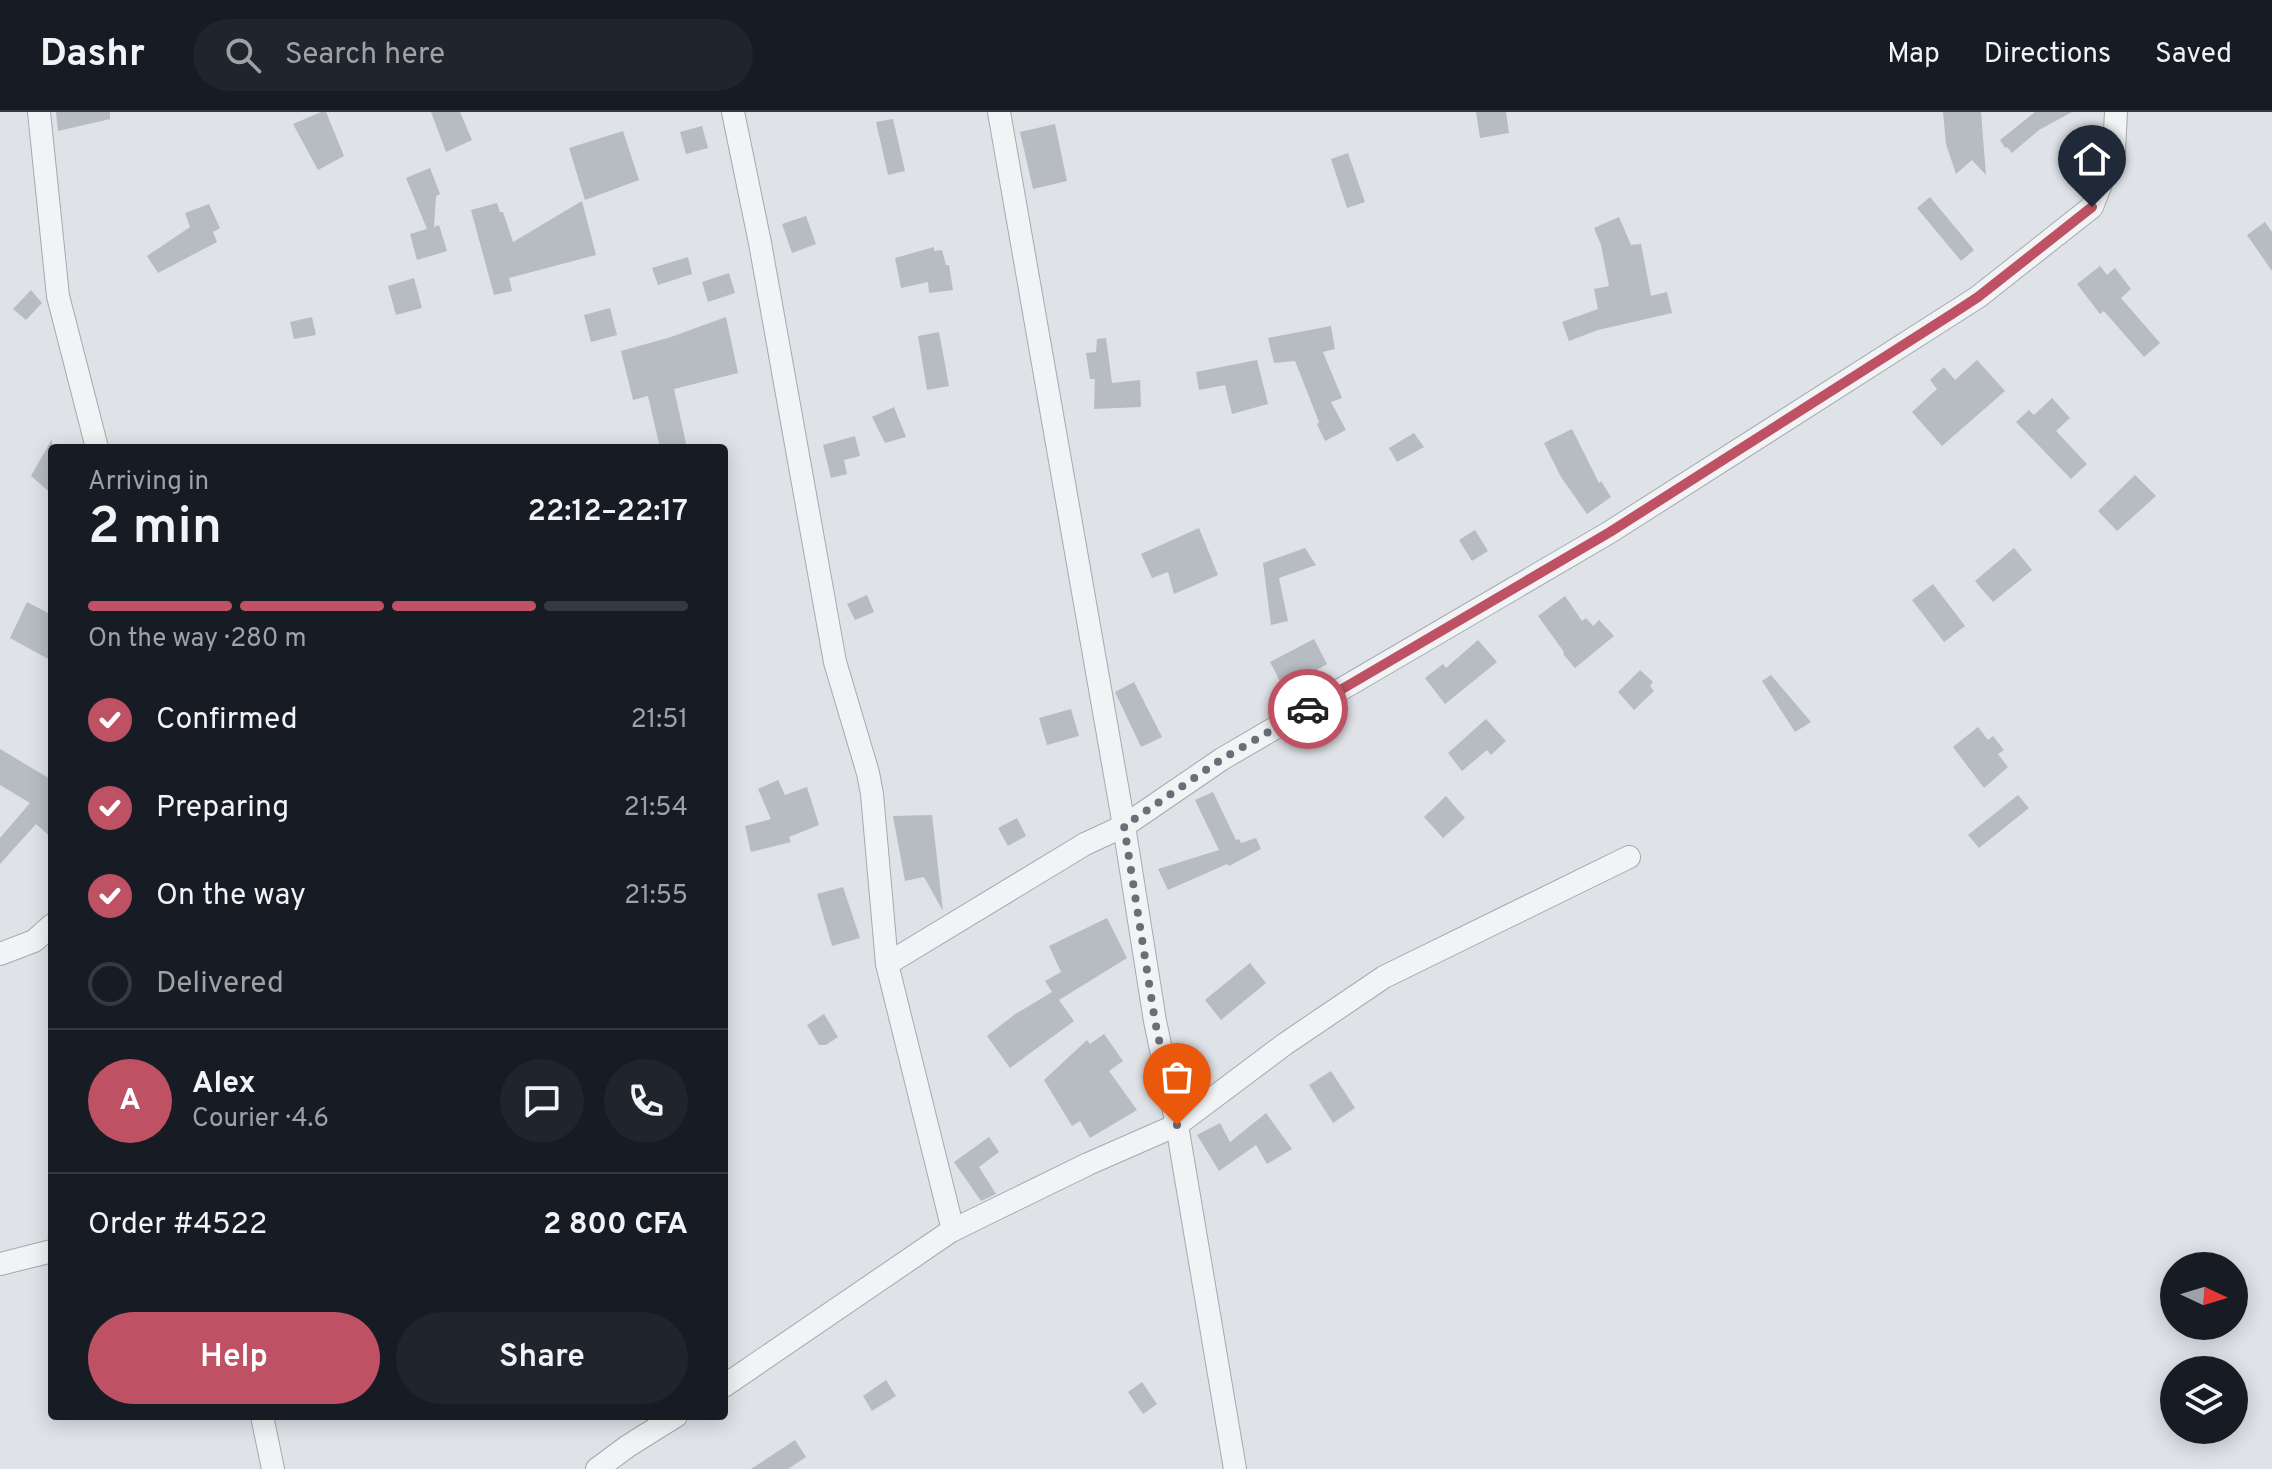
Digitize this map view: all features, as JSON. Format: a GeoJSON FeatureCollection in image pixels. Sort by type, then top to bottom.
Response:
{"type":"FeatureCollection","features":[{"type":"Feature","properties":{"kind":"street"},"geometry":{"type":"LineString","coordinates":[[39,112],[58,296],[96,444]]}},
{"type":"Feature","properties":{"kind":"street"},"geometry":{"type":"LineString","coordinates":[[733,112],[760,243],[835,662],[870,783],[887,964],[953,1230]]}},
{"type":"Feature","properties":{"kind":"street"},"geometry":{"type":"LineString","coordinates":[[999,112],[1235,1469]]}},
{"type":"Feature","properties":{"kind":"street"},"geometry":{"type":"LineString","coordinates":[[887,964],[1085,844],[1124,826],[1222,759],[1610,532],[1978,297],[2092,207],[2114,150],[2116,112]]}},
{"type":"Feature","properties":{"kind":"street"},"geometry":{"type":"LineString","coordinates":[[728,1383],[953,1230],[1088,1164],[1177,1125],[1285,1044],[1384,977],[1629,857]]}},
{"type":"Feature","properties":{"kind":"street"},"geometry":{"type":"LineString","coordinates":[[0,954],[34,941],[48,929]]}},
{"type":"Feature","properties":{"kind":"street"},"geometry":{"type":"LineString","coordinates":[[0,1264],[48,1252]]}},
{"type":"Feature","properties":{"kind":"street"},"geometry":{"type":"LineString","coordinates":[[263,1420],[273,1469]]}},
{"type":"Feature","properties":{"kind":"street"},"geometry":{"type":"LineString","coordinates":[[597,1469],[670,1420]]}},
{"type":"Feature","properties":{"kind":"building"},"geometry":{"type":"Polygon","coordinates":[[[56,112],[110,112],[110,119],[58,131],[56,112]]]}},
{"type":"Feature","properties":{"kind":"building"},"geometry":{"type":"Polygon","coordinates":[[[326,112],[344,156],[318,170],[293,124],[326,112]]]}},
{"type":"Feature","properties":{"kind":"building"},"geometry":{"type":"Polygon","coordinates":[[[431,112],[460,112],[472,140],[446,152],[431,112]]]}},
{"type":"Feature","properties":{"kind":"building"},"geometry":{"type":"Polygon","coordinates":[[[1476,112],[1506,112],[1509,133],[1480,138],[1476,112]]]}},
{"type":"Feature","properties":{"kind":"building"},"geometry":{"type":"Polygon","coordinates":[[[1943,112],[1981,112],[1986,175],[1972,160],[1956,174],[1946,144],[1943,112]]]}},
{"type":"Feature","properties":{"kind":"building"},"geometry":{"type":"Polygon","coordinates":[[[2035,112],[2072,112],[2039,130],[2012,153],[2000,140],[2035,112]]]}},
{"type":"Feature","properties":{"kind":"building"},"geometry":{"type":"Polygon","coordinates":[[[893,119],[905,171],[888,175],[876,122],[893,119]]]}},
{"type":"Feature","properties":{"kind":"building"},"geometry":{"type":"Polygon","coordinates":[[[1055,124],[1067,181],[1033,189],[1020,132],[1055,124]]]}},
{"type":"Feature","properties":{"kind":"building"},"geometry":{"type":"Polygon","coordinates":[[[702,126],[708,148],[686,154],[680,132],[702,126]]]}},
{"type":"Feature","properties":{"kind":"building"},"geometry":{"type":"Polygon","coordinates":[[[623,131],[639,180],[585,200],[569,148],[623,131]]]}},
{"type":"Feature","properties":{"kind":"building"},"geometry":{"type":"Polygon","coordinates":[[[1348,153],[1365,202],[1347,208],[1331,159],[1348,153]]]}},
{"type":"Feature","properties":{"kind":"building"},"geometry":{"type":"Polygon","coordinates":[[[430,168],[440,194],[436,196],[434,227],[439,225],[447,251],[417,260],[410,234],[427,229],[406,178],[430,168]]]}},
{"type":"Feature","properties":{"kind":"building"},"geometry":{"type":"Polygon","coordinates":[[[1930,197],[1974,250],[1961,261],[1917,208],[1930,197]]]}},
{"type":"Feature","properties":{"kind":"building"},"geometry":{"type":"Polygon","coordinates":[[[582,201],[596,255],[509,278],[512,291],[494,295],[471,210],[497,203],[513,242],[582,201]]]}},
{"type":"Feature","properties":{"kind":"building"},"geometry":{"type":"Polygon","coordinates":[[[209,204],[220,228],[213,232],[217,242],[158,273],[147,256],[190,227],[185,213],[209,204]]]}},
{"type":"Feature","properties":{"kind":"building"},"geometry":{"type":"Polygon","coordinates":[[[806,216],[816,244],[792,253],[782,224],[806,216]]]}},
{"type":"Feature","properties":{"kind":"building"},"geometry":{"type":"Polygon","coordinates":[[[1619,217],[1631,245],[1641,244],[1651,296],[1667,292],[1672,313],[1598,330],[1569,341],[1562,322],[1598,309],[1594,289],[1609,286],[1601,245],[1594,228],[1619,217]]]}},
{"type":"Feature","properties":{"kind":"building"},"geometry":{"type":"Polygon","coordinates":[[[2265,222],[2272,232],[2272,271],[2247,235],[2265,222]]]}},
{"type":"Feature","properties":{"kind":"building"},"geometry":{"type":"Polygon","coordinates":[[[934,247],[934,251],[942,250],[946,265],[949,265],[953,290],[929,293],[928,282],[901,288],[895,258],[934,247]]]}},
{"type":"Feature","properties":{"kind":"building"},"geometry":{"type":"Polygon","coordinates":[[[688,257],[692,274],[658,285],[652,268],[688,257]]]}},
{"type":"Feature","properties":{"kind":"building"},"geometry":{"type":"Polygon","coordinates":[[[2100,266],[2107,275],[2115,268],[2131,289],[2121,298],[2160,343],[2144,357],[2104,311],[2100,314],[2077,284],[2100,266]]]}},
{"type":"Feature","properties":{"kind":"building"},"geometry":{"type":"Polygon","coordinates":[[[729,273],[735,293],[708,302],[702,282],[729,273]]]}},
{"type":"Feature","properties":{"kind":"building"},"geometry":{"type":"Polygon","coordinates":[[[414,278],[422,308],[396,315],[388,286],[414,278]]]}},
{"type":"Feature","properties":{"kind":"building"},"geometry":{"type":"Polygon","coordinates":[[[31,290],[42,303],[26,320],[13,309],[31,290]]]}},
{"type":"Feature","properties":{"kind":"building"},"geometry":{"type":"Polygon","coordinates":[[[610,308],[617,335],[591,342],[584,315],[610,308]]]}},
{"type":"Feature","properties":{"kind":"building"},"geometry":{"type":"Polygon","coordinates":[[[312,317],[316,335],[294,339],[290,322],[312,317]]]}},
{"type":"Feature","properties":{"kind":"building"},"geometry":{"type":"Polygon","coordinates":[[[726,317],[738,373],[674,389],[686,444],[659,444],[648,396],[633,400],[621,351],[726,317]]]}},
{"type":"Feature","properties":{"kind":"building"},"geometry":{"type":"Polygon","coordinates":[[[1331,326],[1335,349],[1323,352],[1342,398],[1331,402],[1346,430],[1325,441],[1295,361],[1274,363],[1268,338],[1331,326]]]}},
{"type":"Feature","properties":{"kind":"building"},"geometry":{"type":"Polygon","coordinates":[[[939,332],[949,386],[927,390],[918,336],[939,332]]]}},
{"type":"Feature","properties":{"kind":"building"},"geometry":{"type":"Polygon","coordinates":[[[1106,338],[1112,383],[1140,380],[1141,407],[1094,409],[1095,379],[1090,379],[1086,353],[1096,352],[1097,339],[1106,338]]]}},
{"type":"Feature","properties":{"kind":"building"},"geometry":{"type":"Polygon","coordinates":[[[1257,360],[1268,404],[1232,414],[1225,385],[1199,390],[1196,372],[1257,360]]]}},
{"type":"Feature","properties":{"kind":"building"},"geometry":{"type":"Polygon","coordinates":[[[1977,360],[2005,391],[1942,446],[1912,412],[1937,389],[1930,380],[1944,367],[1955,380],[1977,360]]]}},
{"type":"Feature","properties":{"kind":"building"},"geometry":{"type":"Polygon","coordinates":[[[2052,398],[2070,418],[2056,431],[2087,464],[2071,479],[2016,422],[2029,410],[2034,415],[2052,398]]]}},
{"type":"Feature","properties":{"kind":"building"},"geometry":{"type":"Polygon","coordinates":[[[894,407],[906,437],[885,443],[872,417],[894,407]]]}},
{"type":"Feature","properties":{"kind":"building"},"geometry":{"type":"Polygon","coordinates":[[[1572,429],[1599,483],[1601,481],[1611,497],[1587,514],[1561,477],[1544,443],[1572,429]]]}},
{"type":"Feature","properties":{"kind":"building"},"geometry":{"type":"Polygon","coordinates":[[[1414,433],[1424,447],[1397,462],[1389,448],[1414,433]]]}},
{"type":"Feature","properties":{"kind":"building"},"geometry":{"type":"Polygon","coordinates":[[[855,436],[860,456],[844,460],[847,474],[831,478],[823,445],[855,436]]]}},
{"type":"Feature","properties":{"kind":"building"},"geometry":{"type":"Polygon","coordinates":[[[48,446],[48,491],[31,476],[48,446]]]}},
{"type":"Feature","properties":{"kind":"building"},"geometry":{"type":"Polygon","coordinates":[[[2135,475],[2156,496],[2117,531],[2098,511],[2135,475]]]}},
{"type":"Feature","properties":{"kind":"building"},"geometry":{"type":"Polygon","coordinates":[[[1199,528],[1218,575],[1174,594],[1168,572],[1152,578],[1141,554],[1199,528]]]}},
{"type":"Feature","properties":{"kind":"building"},"geometry":{"type":"Polygon","coordinates":[[[1475,530],[1488,551],[1472,561],[1459,540],[1475,530]]]}},
{"type":"Feature","properties":{"kind":"building"},"geometry":{"type":"Polygon","coordinates":[[[1305,548],[1316,565],[1279,578],[1288,621],[1271,625],[1263,563],[1305,548]]]}},
{"type":"Feature","properties":{"kind":"building"},"geometry":{"type":"Polygon","coordinates":[[[2014,548],[2032,570],[1993,602],[1975,581],[2014,548]]]}},
{"type":"Feature","properties":{"kind":"building"},"geometry":{"type":"Polygon","coordinates":[[[1933,584],[1965,626],[1944,642],[1912,600],[1933,584]]]}},
{"type":"Feature","properties":{"kind":"building"},"geometry":{"type":"Polygon","coordinates":[[[867,595],[874,612],[855,620],[847,604],[867,595]]]}},
{"type":"Feature","properties":{"kind":"building"},"geometry":{"type":"Polygon","coordinates":[[[1565,596],[1582,621],[1586,618],[1593,626],[1599,620],[1614,636],[1575,668],[1538,616],[1565,596]]]}},
{"type":"Feature","properties":{"kind":"building"},"geometry":{"type":"Polygon","coordinates":[[[27,602],[48,613],[48,659],[10,638],[27,602]]]}},
{"type":"Feature","properties":{"kind":"building"},"geometry":{"type":"Polygon","coordinates":[[[1314,639],[1327,664],[1284,689],[1270,662],[1314,639]]]}},
{"type":"Feature","properties":{"kind":"building"},"geometry":{"type":"Polygon","coordinates":[[[1478,640],[1497,662],[1445,704],[1425,678],[1443,664],[1446,668],[1478,640]]]}},
{"type":"Feature","properties":{"kind":"building"},"geometry":{"type":"Polygon","coordinates":[[[1640,670],[1653,682],[1650,686],[1654,691],[1634,710],[1618,692],[1640,670]]]}},
{"type":"Feature","properties":{"kind":"building"},"geometry":{"type":"Polygon","coordinates":[[[1771,675],[1811,722],[1795,732],[1762,681],[1771,675]]]}},
{"type":"Feature","properties":{"kind":"building"},"geometry":{"type":"Polygon","coordinates":[[[1134,682],[1162,737],[1141,747],[1115,692],[1134,682]]]}},
{"type":"Feature","properties":{"kind":"building"},"geometry":{"type":"Polygon","coordinates":[[[1071,709],[1079,736],[1047,745],[1039,718],[1071,709]]]}},
{"type":"Feature","properties":{"kind":"building"},"geometry":{"type":"Polygon","coordinates":[[[1486,719],[1506,741],[1491,755],[1487,750],[1462,771],[1448,753],[1486,719]]]}},
{"type":"Feature","properties":{"kind":"building"},"geometry":{"type":"Polygon","coordinates":[[[1978,727],[1988,740],[1993,736],[2004,750],[1998,754],[2008,767],[1984,788],[1953,747],[1978,727]]]}},
{"type":"Feature","properties":{"kind":"building"},"geometry":{"type":"Polygon","coordinates":[[[0,749],[48,778],[48,834],[36,824],[0,864],[0,838],[30,803],[0,785],[0,749]]]}},
{"type":"Feature","properties":{"kind":"building"},"geometry":{"type":"Polygon","coordinates":[[[778,780],[785,795],[807,787],[819,825],[789,837],[791,842],[751,852],[745,826],[771,819],[758,789],[778,780]]]}},
{"type":"Feature","properties":{"kind":"building"},"geometry":{"type":"Polygon","coordinates":[[[1213,792],[1236,840],[1239,839],[1241,843],[1256,838],[1261,849],[1229,866],[1227,864],[1168,890],[1158,869],[1219,850],[1195,800],[1213,792]]]}},
{"type":"Feature","properties":{"kind":"building"},"geometry":{"type":"Polygon","coordinates":[[[2018,795],[2029,808],[1979,848],[1968,835],[2018,795]]]}},
{"type":"Feature","properties":{"kind":"building"},"geometry":{"type":"Polygon","coordinates":[[[1446,796],[1465,818],[1443,838],[1424,817],[1446,796]]]}},
{"type":"Feature","properties":{"kind":"building"},"geometry":{"type":"Polygon","coordinates":[[[932,815],[943,911],[924,877],[905,881],[893,816],[932,815]]]}},
{"type":"Feature","properties":{"kind":"building"},"geometry":{"type":"Polygon","coordinates":[[[1017,818],[1026,836],[1008,846],[998,828],[1017,818]]]}},
{"type":"Feature","properties":{"kind":"building"},"geometry":{"type":"Polygon","coordinates":[[[843,887],[860,938],[832,946],[817,894],[843,887]]]}},
{"type":"Feature","properties":{"kind":"building"},"geometry":{"type":"Polygon","coordinates":[[[1107,918],[1127,958],[1059,1000],[1074,1021],[1010,1068],[987,1036],[1052,992],[1045,981],[1061,972],[1049,946],[1107,918]]]}},
{"type":"Feature","properties":{"kind":"building"},"geometry":{"type":"Polygon","coordinates":[[[1250,963],[1266,983],[1221,1020],[1205,1000],[1250,963]]]}},
{"type":"Feature","properties":{"kind":"building"},"geometry":{"type":"Polygon","coordinates":[[[824,1014],[838,1037],[826,1045],[819,1045],[807,1025],[824,1014]]]}},
{"type":"Feature","properties":{"kind":"building"},"geometry":{"type":"Polygon","coordinates":[[[1104,1034],[1123,1061],[1109,1071],[1137,1110],[1090,1138],[1080,1121],[1072,1126],[1044,1080],[1087,1040],[1090,1044],[1104,1034]]]}},
{"type":"Feature","properties":{"kind":"building"},"geometry":{"type":"Polygon","coordinates":[[[1331,1071],[1355,1108],[1333,1123],[1309,1085],[1331,1071]]]}},
{"type":"Feature","properties":{"kind":"building"},"geometry":{"type":"Polygon","coordinates":[[[1266,1113],[1292,1149],[1267,1164],[1256,1145],[1219,1171],[1197,1135],[1220,1123],[1230,1142],[1266,1113]]]}},
{"type":"Feature","properties":{"kind":"building"},"geometry":{"type":"Polygon","coordinates":[[[989,1137],[999,1152],[979,1167],[996,1194],[981,1201],[954,1162],[989,1137]]]}},
{"type":"Feature","properties":{"kind":"building"},"geometry":{"type":"Polygon","coordinates":[[[886,1380],[896,1396],[872,1411],[863,1396],[886,1380]]]}},
{"type":"Feature","properties":{"kind":"building"},"geometry":{"type":"Polygon","coordinates":[[[1142,1382],[1157,1404],[1143,1414],[1128,1392],[1142,1382]]]}},
{"type":"Feature","properties":{"kind":"building"},"geometry":{"type":"Polygon","coordinates":[[[795,1440],[806,1457],[788,1469],[751,1469],[795,1440]]]}},
{"type":"Feature","properties":{"kind":"way so far"},"geometry":{"type":"LineString","coordinates":[[1177,1125],[1155,1021],[1124,826],[1222,759],[1308,709]]}},
{"type":"Feature","properties":{"kind":"route"},"geometry":{"type":"LineString","coordinates":[[1308,709],[1610,532],[1952,314],[2092,207]]}}]}
